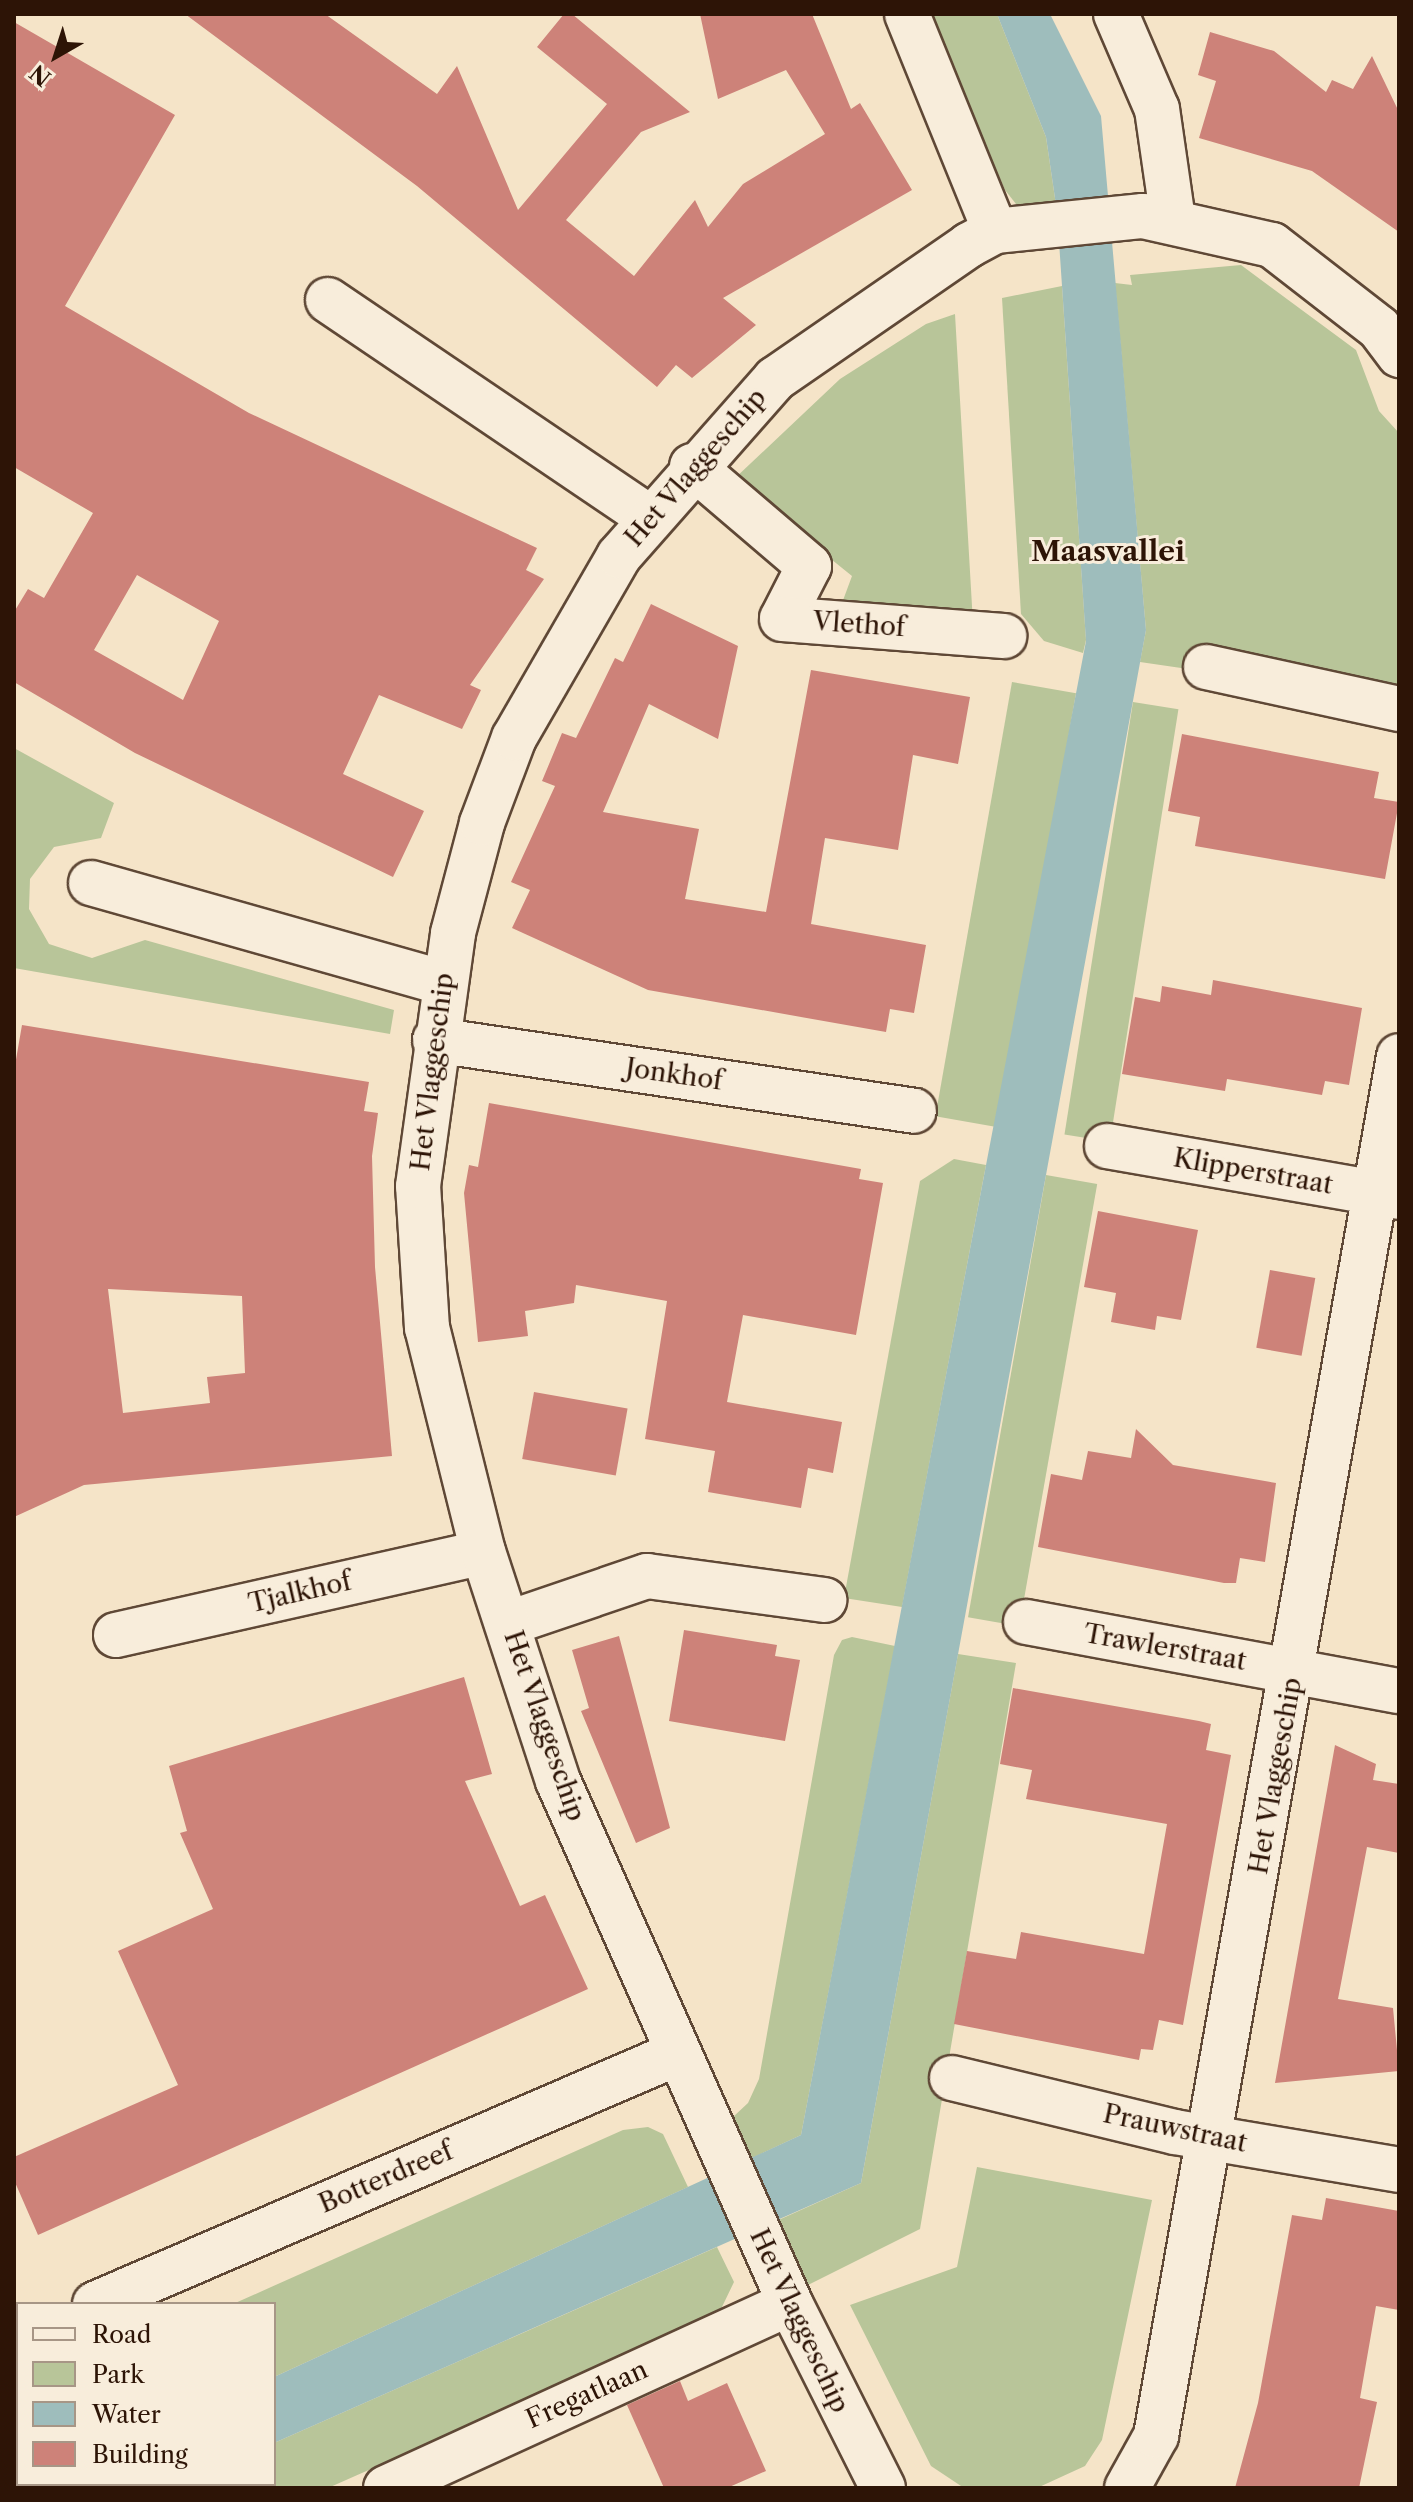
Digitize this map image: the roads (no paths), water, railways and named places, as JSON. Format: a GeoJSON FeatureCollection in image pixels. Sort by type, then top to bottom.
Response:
{"type":"FeatureCollection","features":[{"type":"Feature","properties":{"kind":"street"},"geometry":{"type":"LineString","coordinates":[[907,14],[1013,230]]}},
{"type":"Feature","properties":{"kind":"street"},"geometry":{"type":"LineString","coordinates":[[1116,14],[1157,109],[1158,218]]}},
{"type":"Feature","properties":{"kind":"street","name":"Het Vlaggeschip"},"geometry":{"type":"LineString","coordinates":[[883,2488],[790,2303],[558,1781],[509,1623],[483,1552],[427,1328],[418,1186],[444,983],[482,823],[514,738],[619,556],[692,466],[775,379],[860,315],[1013,230],[1158,218],[1272,245],[1392,330]]}},
{"type":"Feature","properties":{"kind":"street"},"geometry":{"type":"LineString","coordinates":[[328,300],[649,517]]}},
{"type":"Feature","properties":{"kind":"street","name":"Vlethof"},"geometry":{"type":"LineString","coordinates":[[692,466],[809,566],[782,619],[1004,636]]}},
{"type":"Feature","properties":{"kind":"street"},"geometry":{"type":"LineString","coordinates":[[1206,667],[1399,709]]}},
{"type":"Feature","properties":{"kind":"street"},"geometry":{"type":"LineString","coordinates":[[91,883],[444,983]]}},
{"type":"Feature","properties":{"kind":"street","name":"Jonkhof"},"geometry":{"type":"LineString","coordinates":[[435,1040],[914,1111]]}},
{"type":"Feature","properties":{"kind":"street","name":"Het Vlaggeschip"},"geometry":{"type":"LineString","coordinates":[[1127,2488],[1156,2436],[1295,1672],[1386,1195],[1399,1056]]}},
{"type":"Feature","properties":{"kind":"street","name":"Klipperstraat"},"geometry":{"type":"LineString","coordinates":[[1107,1146],[1386,1195]]}},
{"type":"Feature","properties":{"kind":"street","name":"Tjalkhof"},"geometry":{"type":"LineString","coordinates":[[116,1635],[483,1552]]}},
{"type":"Feature","properties":{"kind":"street"},"geometry":{"type":"LineString","coordinates":[[509,1623],[647,1576],[824,1600]]}},
{"type":"Feature","properties":{"kind":"street","name":"Trawlerstraat"},"geometry":{"type":"LineString","coordinates":[[1026,1622],[1399,1691]]}},
{"type":"Feature","properties":{"kind":"street","name":"Botterdreef"},"geometry":{"type":"LineString","coordinates":[[100,2302],[678,2053]]}},
{"type":"Feature","properties":{"kind":"street","name":"Prauwstraat"},"geometry":{"type":"LineString","coordinates":[[952,2078],[1209,2137],[1399,2170]]}},
{"type":"Feature","properties":{"kind":"street","name":"Fregatlaan"},"geometry":{"type":"LineString","coordinates":[[386,2488],[790,2303]]}},
{"type":"Feature","properties":{"kind":"water"},"geometry":{"type":"Polygon","coordinates":[[[997,14],[1050,14],[1101,116],[1146,630],[861,2183],[276,2442],[276,2376],[801,2135],[1086,641],[1057,212],[1046,137],[997,14]]]}},
{"type":"Feature","properties":{"kind":"district","name":"Maasvallei"},"geometry":{"type":"Point","coordinates":[1108,551]}}]}
